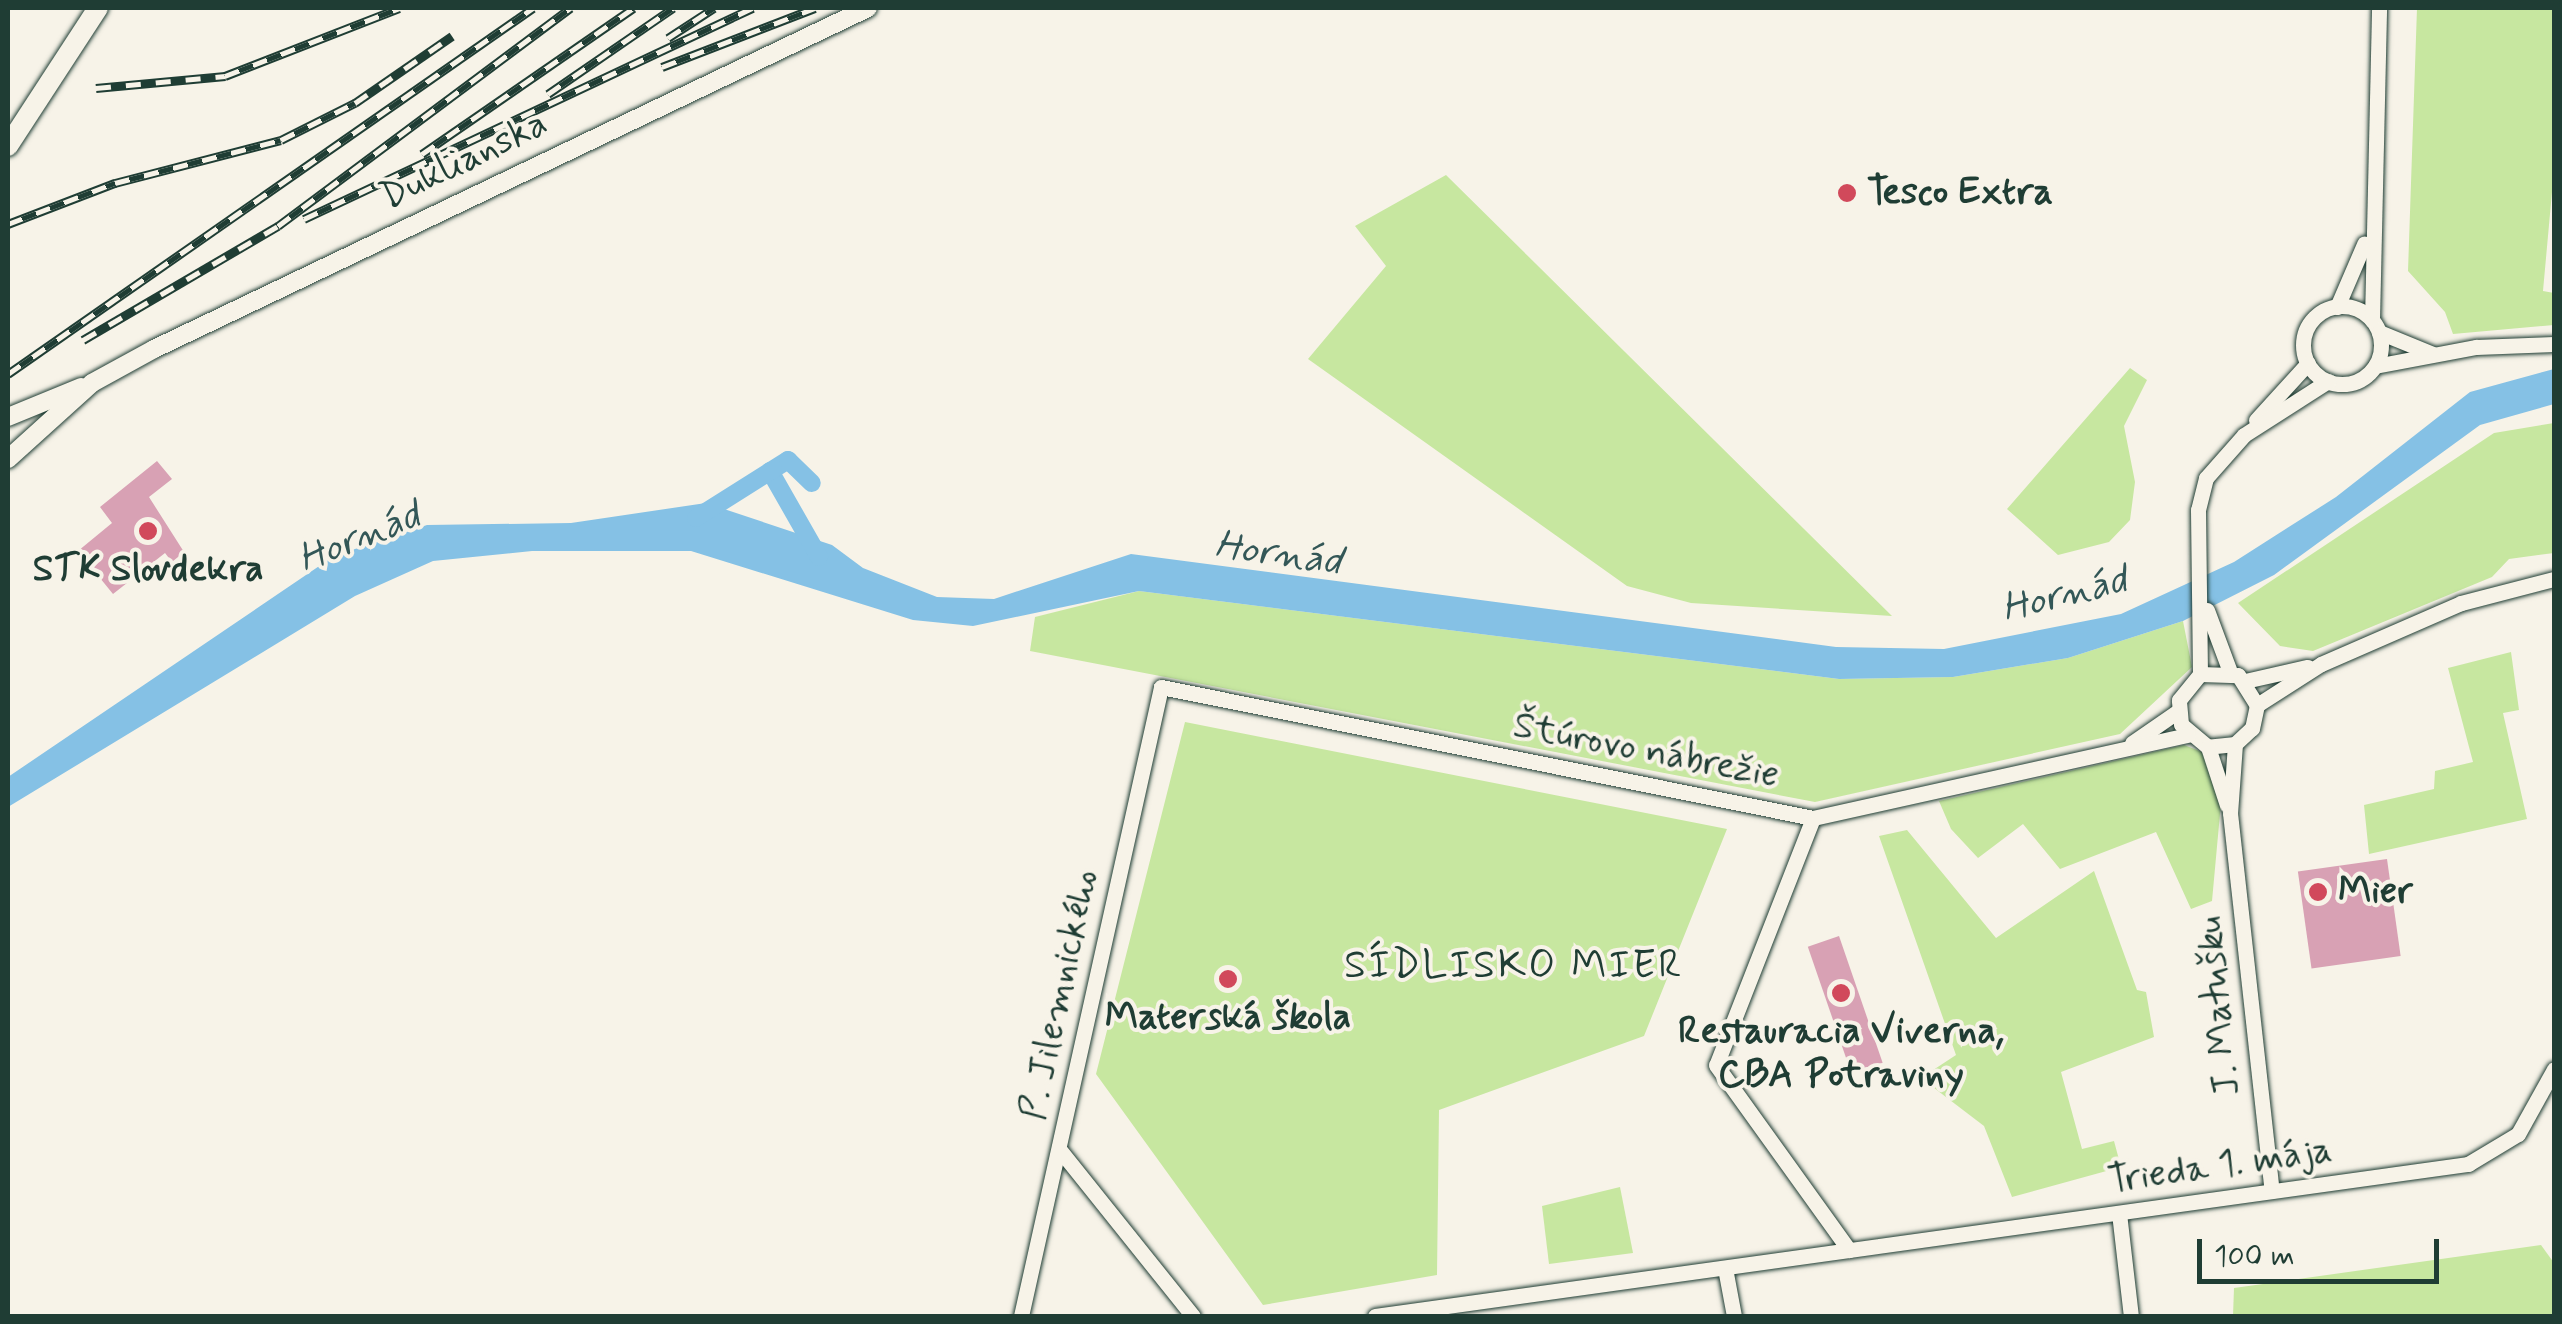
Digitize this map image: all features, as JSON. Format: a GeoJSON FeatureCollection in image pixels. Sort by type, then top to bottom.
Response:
{"type":"FeatureCollection","features":[{"type":"Feature","properties":{"kind":"main road"},"geometry":{"type":"LineString","coordinates":[[8,146],[81,40],[98,8]]}},
{"type":"Feature","properties":{"kind":"street","name":"Duklianska"},"geometry":{"type":"LineString","coordinates":[[92,384],[868,8]]}},
{"type":"Feature","properties":{"kind":"street"},"geometry":{"type":"LineString","coordinates":[[2375,366],[2369,231],[2379,8]]}},
{"type":"Feature","properties":{"kind":"street"},"geometry":{"type":"LineString","coordinates":[[2209,638],[2200,674],[2184,690],[2178,711],[2188,736],[2208,747],[2235,744],[2252,728],[2256,704],[2245,681],[2230,672],[2209,638],[2198,556],[2206,478],[2308,363],[2307,330],[2337,306],[2369,231]]}},
{"type":"Feature","properties":{"kind":"street"},"geometry":{"type":"LineString","coordinates":[[2337,306],[2433,354]]}},
{"type":"Feature","properties":{"kind":"street"},"geometry":{"type":"LineString","coordinates":[[2244,435],[2328,382],[2354,382],[2375,366],[2433,354],[2554,344]]}},
{"type":"Feature","properties":{"kind":"street"},"geometry":{"type":"LineString","coordinates":[[2308,363],[2328,382]]}},
{"type":"Feature","properties":{"kind":"street"},"geometry":{"type":"LineString","coordinates":[[8,417],[92,384]]}},
{"type":"Feature","properties":{"kind":"street"},"geometry":{"type":"LineString","coordinates":[[8,459],[92,384]]}},
{"type":"Feature","properties":{"kind":"street"},"geometry":{"type":"LineString","coordinates":[[2256,704],[2321,664],[2461,603],[2554,579]]}},
{"type":"Feature","properties":{"kind":"street"},"geometry":{"type":"LineString","coordinates":[[2245,681],[2321,664]]}},
{"type":"Feature","properties":{"kind":"street"},"geometry":{"type":"LineString","coordinates":[[2200,674],[2230,672]]}},
{"type":"Feature","properties":{"kind":"street","name":"Štúrovo nábrežie"},"geometry":{"type":"LineString","coordinates":[[1161,686],[1814,818],[2188,736]]}},
{"type":"Feature","properties":{"kind":"street","name":"P. Jilemnického"},"geometry":{"type":"LineString","coordinates":[[1021,1316],[1161,686]]}},
{"type":"Feature","properties":{"kind":"street"},"geometry":{"type":"LineString","coordinates":[[2118,751],[2178,711]]}},
{"type":"Feature","properties":{"kind":"street"},"geometry":{"type":"LineString","coordinates":[[2230,813],[2235,744]]}},
{"type":"Feature","properties":{"kind":"street"},"geometry":{"type":"LineString","coordinates":[[2208,747],[2230,813]]}},
{"type":"Feature","properties":{"kind":"street","name":"J. Matušku"},"geometry":{"type":"LineString","coordinates":[[2230,813],[2272,1191]]}},
{"type":"Feature","properties":{"kind":"street"},"geometry":{"type":"LineString","coordinates":[[1814,818],[1716,1065],[1849,1250]]}},
{"type":"Feature","properties":{"kind":"street","name":"Trieda 1. mája"},"geometry":{"type":"LineString","coordinates":[[1375,1316],[2272,1191],[2493,1154],[2539,1105],[2554,1069]]}},
{"type":"Feature","properties":{"kind":"street"},"geometry":{"type":"LineString","coordinates":[[1060,1149],[1193,1316]]}},
{"type":"Feature","properties":{"kind":"street"},"geometry":{"type":"LineString","coordinates":[[2119,1213],[2131,1316]]}},
{"type":"Feature","properties":{"kind":"street"},"geometry":{"type":"LineString","coordinates":[[1725,1268],[1734,1316]]}},
{"type":"Feature","properties":{"kind":"green space"},"geometry":{"type":"Polygon","coordinates":[[[2417,8],[2554,8],[2554,170],[2543,291],[2554,293],[2554,325],[2453,334],[2445,312],[2408,271],[2417,8]]]}},
{"type":"Feature","properties":{"kind":"green space"},"geometry":{"type":"Polygon","coordinates":[[[1446,175],[1892,616],[1691,603],[1627,586],[1308,359],[1386,266],[1355,226],[1446,175]]]}},
{"type":"Feature","properties":{"kind":"green space"},"geometry":{"type":"Polygon","coordinates":[[[2130,368],[2147,380],[2124,426],[2135,482],[2130,520],[2109,542],[2058,555],[2007,509],[2130,368]]]}},
{"type":"Feature","properties":{"kind":"green space"},"geometry":{"type":"Polygon","coordinates":[[[2554,423],[2554,553],[2509,559],[2492,577],[2313,651],[2280,646],[2238,603],[2494,433],[2554,423]]]}},
{"type":"Feature","properties":{"kind":"green space"},"geometry":{"type":"Polygon","coordinates":[[[1139,591],[1839,679],[1953,677],[2068,658],[2183,621],[2192,667],[2120,734],[1815,802],[1030,651],[1035,617],[1139,591]]]}},
{"type":"Feature","properties":{"kind":"green space"},"geometry":{"type":"Polygon","coordinates":[[[2511,652],[2519,710],[2503,713],[2527,819],[2369,854],[2364,805],[2434,789],[2435,771],[2473,762],[2448,668],[2511,652]]]}},
{"type":"Feature","properties":{"kind":"green space"},"geometry":{"type":"Polygon","coordinates":[[[1185,722],[1727,829],[1644,1036],[1439,1110],[1437,1275],[1263,1305],[1096,1074],[1185,722]]]}},
{"type":"Feature","properties":{"kind":"green space"},"geometry":{"type":"Polygon","coordinates":[[[2184,745],[2205,753],[2221,803],[2212,901],[2191,909],[2156,832],[2060,869],[2023,824],[1978,858],[1951,829],[1939,801],[2184,745]]]}},
{"type":"Feature","properties":{"kind":"green space"},"geometry":{"type":"Polygon","coordinates":[[[1907,830],[1996,938],[2094,871],[2137,990],[2146,992],[2154,1037],[2061,1072],[2082,1149],[2114,1141],[2121,1167],[2012,1197],[1984,1126],[1921,1078],[1956,1055],[1879,836],[1907,830]]]}},
{"type":"Feature","properties":{"kind":"green space"},"geometry":{"type":"Polygon","coordinates":[[[1620,1187],[1633,1253],[1549,1264],[1542,1206],[1620,1187]]]}},
{"type":"Feature","properties":{"kind":"green space"},"geometry":{"type":"Polygon","coordinates":[[[2541,1245],[2554,1263],[2554,1316],[2233,1316],[2234,1288],[2541,1245]]]}},
{"type":"Feature","properties":{"kind":"water"},"geometry":{"type":"Polygon","coordinates":[[[2554,369],[2554,404],[2480,425],[2274,575],[2183,621],[2068,658],[1953,677],[1839,679],[1139,591],[973,626],[913,620],[691,551],[532,551],[433,561],[355,596],[8,807],[8,777],[334,556],[427,525],[571,523],[706,503],[832,545],[863,568],[937,597],[994,599],[1131,554],[1836,647],[1944,649],[2121,614],[2234,562],[2336,497],[2470,392],[2554,369]]]}},
{"type":"Feature","properties":{"kind":"building","name":"STK Slovdekra"},"geometry":{"type":"Polygon","coordinates":[[[157,461],[172,479],[149,497],[184,552],[172,562],[165,553],[113,594],[78,551],[112,523],[100,507],[157,461]]]}},
{"type":"Feature","properties":{"kind":"building"},"geometry":{"type":"Polygon","coordinates":[[[2387,859],[2401,956],[2312,969],[2298,872],[2387,859]]]}},
{"type":"Feature","properties":{"kind":"building","name":"Restauracia Viverna, CBA Potraviny"},"geometry":{"type":"Polygon","coordinates":[[[1839,936],[1883,1063],[1851,1073],[1808,947],[1839,936]]]}},
{"type":"Feature","properties":{"kind":"waterway"},"geometry":{"type":"LineString","coordinates":[[696,518],[788,460],[812,483]]}},
{"type":"Feature","properties":{"kind":"waterway"},"geometry":{"type":"LineString","coordinates":[[770,471],[819,557]]}},
{"type":"Feature","properties":{"kind":"railway"},"geometry":{"type":"LineString","coordinates":[[96,88],[225,76],[399,8]]}},
{"type":"Feature","properties":{"kind":"railway"},"geometry":{"type":"LineString","coordinates":[[8,374],[533,8]]}},
{"type":"Feature","properties":{"kind":"railway"},"geometry":{"type":"LineString","coordinates":[[83,340],[278,226],[571,8]]}},
{"type":"Feature","properties":{"kind":"railway"},"geometry":{"type":"LineString","coordinates":[[422,154],[634,8]]}},
{"type":"Feature","properties":{"kind":"railway"},"geometry":{"type":"LineString","coordinates":[[548,94],[673,8]]}},
{"type":"Feature","properties":{"kind":"railway"},"geometry":{"type":"LineString","coordinates":[[668,38],[714,8]]}},
{"type":"Feature","properties":{"kind":"railway"},"geometry":{"type":"LineString","coordinates":[[304,219],[753,8]]}},
{"type":"Feature","properties":{"kind":"railway"},"geometry":{"type":"LineString","coordinates":[[662,67],[815,8]]}},
{"type":"Feature","properties":{"kind":"railway"},"geometry":{"type":"LineString","coordinates":[[8,224],[115,183],[281,140],[355,103],[452,36]]}},
{"type":"Feature","properties":{"kind":"place","name":"Tesco Extra"},"geometry":{"type":"Point","coordinates":[1847,193]}},
{"type":"Feature","properties":{"kind":"place","name":"STK Slovdekra"},"geometry":{"type":"Point","coordinates":[148,531]}},
{"type":"Feature","properties":{"kind":"place","name":"Mier"},"geometry":{"type":"Point","coordinates":[2318,892]}},
{"type":"Feature","properties":{"kind":"place","name":"Materská škola"},"geometry":{"type":"Point","coordinates":[1228,979]}},
{"type":"Feature","properties":{"kind":"place","name":"Restauracia Viverna, CBA Potraviny"},"geometry":{"type":"Point","coordinates":[1841,993]}},
{"type":"Feature","properties":{"kind":"district","name":"SÍDLISKO MIER"},"geometry":{"type":"Point","coordinates":[1514,966]}},
{"type":"Feature","properties":{"kind":"water label","name":"Hornád"},"geometry":{"type":"Point","coordinates":[359,538]}},
{"type":"Feature","properties":{"kind":"water label","name":"Hornád"},"geometry":{"type":"Point","coordinates":[1278,554]}},
{"type":"Feature","properties":{"kind":"water label","name":"Hornád"},"geometry":{"type":"Point","coordinates":[2064,595]}}]}
